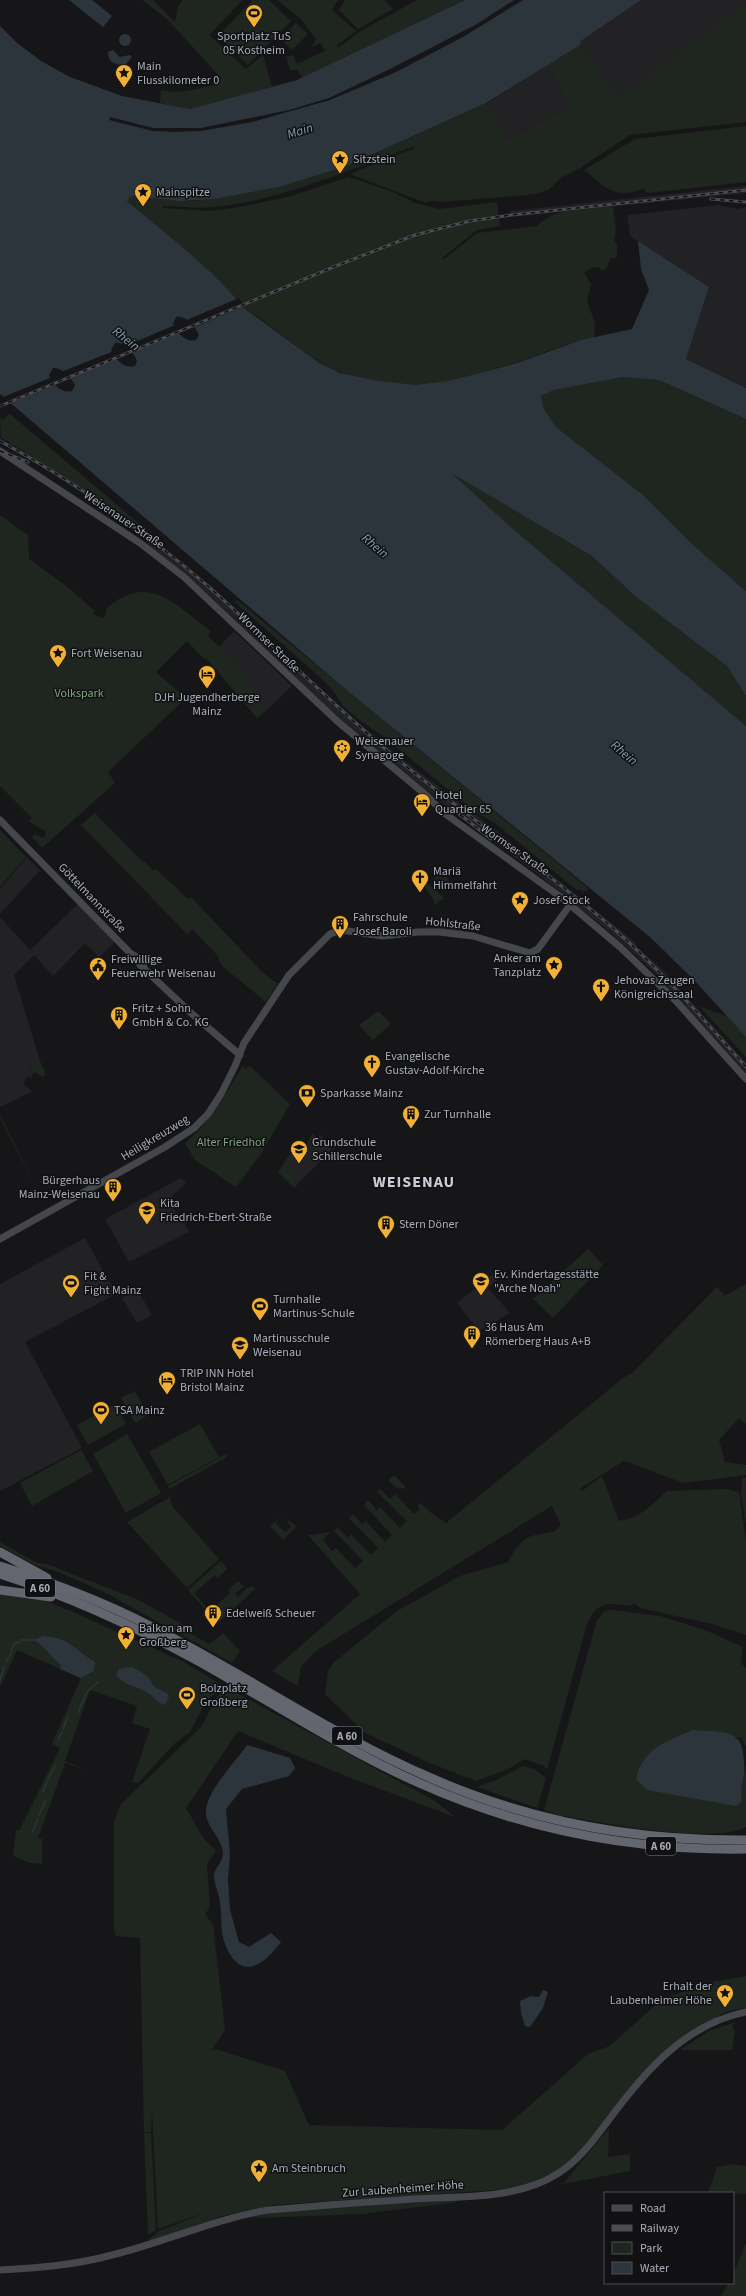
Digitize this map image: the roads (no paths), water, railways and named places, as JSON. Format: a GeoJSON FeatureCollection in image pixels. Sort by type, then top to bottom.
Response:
{"type":"FeatureCollection","features":[{"type":"Feature","properties":{"kind":"highway"},"geometry":{"type":"LineString","coordinates":[[0,1552],[45,1576],[54,1584]]}},
{"type":"Feature","properties":{"kind":"highway","name":"A 60"},"geometry":{"type":"LineString","coordinates":[[0,1566],[54,1584],[150,1626],[335,1730],[399,1764],[537,1820],[637,1835],[746,1840]]}},
{"type":"Feature","properties":{"kind":"highway","name":"A 60"},"geometry":{"type":"LineString","coordinates":[[0,1574],[79,1603],[169,1645],[328,1737],[385,1767],[450,1796],[605,1839],[652,1845],[746,1849]]}},
{"type":"Feature","properties":{"kind":"highway"},"geometry":{"type":"LineString","coordinates":[[0,1590],[28,1593],[79,1603]]}},
{"type":"Feature","properties":{"kind":"highway","name":"A 60"},"geometry":{"type":"LineString","coordinates":[[721,1840],[746,1834]]}},
{"type":"Feature","properties":{"kind":"street","name":"Weisenauer Straße"},"geometry":{"type":"LineString","coordinates":[[0,450],[140,543],[184,578],[227,617]]}},
{"type":"Feature","properties":{"kind":"street","name":"Wormser Straße"},"geometry":{"type":"LineString","coordinates":[[227,617],[336,721],[426,795],[444,812],[570,905],[645,970],[746,1079]]}},
{"type":"Feature","properties":{"kind":"street","name":"Göttelmannstraße"},"geometry":{"type":"LineString","coordinates":[[0,820],[22,842],[33,850],[39,859],[130,953],[140,959],[144,967],[191,1013],[240,1054]]}},
{"type":"Feature","properties":{"kind":"street","name":"Hohlstraße"},"geometry":{"type":"LineString","coordinates":[[332,933],[345,930],[383,936],[418,932],[439,932],[473,936],[530,953],[538,949],[570,905]]}},
{"type":"Feature","properties":{"kind":"street","name":"Heiligkreuzweg"},"geometry":{"type":"LineString","coordinates":[[0,1239],[191,1131],[204,1118],[216,1102],[251,1031],[288,975],[332,933]]}},
{"type":"Feature","properties":{"kind":"street","name":"Zur Laubenheimer Höhe"},"geometry":{"type":"LineString","coordinates":[[0,2270],[50,2267],[92,2260],[238,2215],[268,2210],[489,2194],[533,2185],[558,2174],[578,2158],[648,2072],[677,2044],[716,2020],[746,2012]]}},
{"type":"Feature","properties":{"kind":"water"},"geometry":{"type":"Polygon","coordinates":[[[69,0],[92,0],[112,16],[103,27],[69,0]]]}},
{"type":"Feature","properties":{"kind":"water"},"geometry":{"type":"Polygon","coordinates":[[[465,0],[514,0],[477,24],[392,68],[329,98],[289,110],[201,128],[153,128],[110,117],[109,120],[153,131],[175,132],[201,131],[252,122],[330,100],[394,73],[463,37],[523,0],[641,0],[581,41],[580,45],[486,103],[344,167],[279,187],[213,199],[181,201],[131,196],[127,201],[203,265],[244,308],[318,362],[340,373],[378,381],[416,385],[448,381],[517,363],[581,340],[632,329],[649,290],[641,269],[638,241],[709,287],[686,359],[746,388],[746,419],[659,380],[623,377],[554,390],[541,396],[544,409],[556,427],[643,495],[692,544],[746,591],[746,696],[727,666],[636,597],[592,556],[451,473],[512,528],[746,726],[746,1037],[695,981],[651,938],[344,688],[0,394],[0,26],[16,42],[41,61],[70,77],[122,96],[190,109],[297,80],[465,0]],[[176,317],[173,324],[179,334],[185,339],[192,341],[196,340],[199,335],[193,325],[183,318],[176,317]],[[115,343],[111,350],[115,357],[124,365],[131,367],[135,366],[137,361],[136,358],[126,346],[115,343]],[[53,368],[49,375],[52,382],[58,388],[68,392],[72,391],[75,385],[69,376],[63,371],[53,368]]]}},
{"type":"Feature","properties":{"kind":"water"},"geometry":{"type":"Polygon","coordinates":[[[123,34],[127,34],[131,40],[127,46],[123,46],[119,42],[119,38],[123,34]]]}},
{"type":"Feature","properties":{"kind":"water"},"geometry":{"type":"Polygon","coordinates":[[[113,50],[120,57],[130,55],[132,57],[126,64],[119,65],[113,63],[109,59],[108,52],[113,50]]]}},
{"type":"Feature","properties":{"kind":"water"},"geometry":{"type":"Polygon","coordinates":[[[43,1636],[60,1639],[72,1645],[95,1662],[94,1671],[81,1678],[60,1669],[61,1665],[34,1640],[43,1636]]]}},
{"type":"Feature","properties":{"kind":"water"},"geometry":{"type":"Polygon","coordinates":[[[131,1667],[149,1678],[154,1687],[167,1693],[169,1697],[165,1705],[158,1702],[146,1691],[120,1680],[116,1676],[119,1669],[131,1667]]]}},
{"type":"Feature","properties":{"kind":"water"},"geometry":{"type":"Polygon","coordinates":[[[693,1730],[726,1733],[738,1740],[742,1748],[744,1759],[744,1774],[741,1791],[742,1801],[736,1806],[647,1790],[636,1779],[639,1768],[650,1753],[665,1742],[693,1730]]]}},
{"type":"Feature","properties":{"kind":"water"},"geometry":{"type":"Polygon","coordinates":[[[247,1745],[290,1758],[295,1768],[289,1776],[242,1789],[226,1809],[230,1854],[228,1880],[230,1910],[239,1942],[249,1947],[271,1933],[281,1942],[267,1958],[260,1963],[245,1967],[231,1956],[223,1939],[220,1902],[214,1875],[222,1859],[223,1853],[220,1841],[208,1821],[206,1809],[208,1801],[217,1784],[247,1745]]]}},
{"type":"Feature","properties":{"kind":"water"},"geometry":{"type":"Polygon","coordinates":[[[543,1990],[548,1992],[543,2008],[530,2027],[525,2026],[521,2013],[520,2001],[531,1996],[539,1997],[543,1990]]]}},
{"type":"Feature","properties":{"kind":"waterway"},"geometry":{"type":"LineString","coordinates":[[21,1640],[34,1640]]}},
{"type":"Feature","properties":{"kind":"waterway"},"geometry":{"type":"LineString","coordinates":[[11,1651],[15,1643],[20,1642]]}},
{"type":"Feature","properties":{"kind":"waterway"},"geometry":{"type":"LineString","coordinates":[[6,1662],[11,1653]]}},
{"type":"Feature","properties":{"kind":"waterway"},"geometry":{"type":"LineString","coordinates":[[2,1675],[4,1666]]}},
{"type":"Feature","properties":{"kind":"waterway"},"geometry":{"type":"LineString","coordinates":[[0,1680],[1,1676]]}},
{"type":"Feature","properties":{"kind":"waterway"},"geometry":{"type":"LineString","coordinates":[[87,1692],[98,1682]]}},
{"type":"Feature","properties":{"kind":"waterway"},"geometry":{"type":"LineString","coordinates":[[78,1713],[86,1694]]}},
{"type":"Feature","properties":{"kind":"waterway"},"geometry":{"type":"LineString","coordinates":[[63,1729],[68,1716]]}},
{"type":"Feature","properties":{"kind":"waterway"},"geometry":{"type":"LineString","coordinates":[[58,1740],[62,1732]]}},
{"type":"Feature","properties":{"kind":"waterway"},"geometry":{"type":"LineString","coordinates":[[48,1779],[55,1766]]}},
{"type":"Feature","properties":{"kind":"waterway"},"geometry":{"type":"LineString","coordinates":[[43,1792],[47,1782]]}},
{"type":"Feature","properties":{"kind":"waterway"},"geometry":{"type":"LineString","coordinates":[[39,1815],[46,1800]]}},
{"type":"Feature","properties":{"kind":"waterway"},"geometry":{"type":"LineString","coordinates":[[32,1833],[38,1819]]}},
{"type":"Feature","properties":{"kind":"railway"},"geometry":{"type":"LineString","coordinates":[[0,406],[336,266],[415,235],[470,221],[511,215],[746,190]]}},
{"type":"Feature","properties":{"kind":"railway"},"geometry":{"type":"LineString","coordinates":[[711,199],[746,202]]}},
{"type":"Feature","properties":{"kind":"railway"},"geometry":{"type":"LineString","coordinates":[[0,441],[55,473],[108,508],[160,547],[209,587],[390,753],[587,906],[632,945],[666,979],[746,1067]]}},
{"type":"Feature","properties":{"kind":"railway"},"geometry":{"type":"LineString","coordinates":[[0,451],[28,462]]}},
{"type":"Feature","properties":{"kind":"railway"},"geometry":{"type":"LineString","coordinates":[[453,809],[491,839]]}},
{"type":"Feature","properties":{"kind":"place","name":"Sportplatz TuS 05 Kostheim"},"geometry":{"type":"Point","coordinates":[254,28]}},
{"type":"Feature","properties":{"kind":"place","name":"Main Flusskilometer 0"},"geometry":{"type":"Point","coordinates":[124,88]}},
{"type":"Feature","properties":{"kind":"place","name":"Sitzstein"},"geometry":{"type":"Point","coordinates":[340,174]}},
{"type":"Feature","properties":{"kind":"place","name":"Mainspitze"},"geometry":{"type":"Point","coordinates":[143,207]}},
{"type":"Feature","properties":{"kind":"place","name":"Fort Weisenau"},"geometry":{"type":"Point","coordinates":[58,668]}},
{"type":"Feature","properties":{"kind":"place","name":"DJH Jugendherberge Mainz"},"geometry":{"type":"Point","coordinates":[207,689]}},
{"type":"Feature","properties":{"kind":"place","name":"Weisenauer Synagoge"},"geometry":{"type":"Point","coordinates":[342,763]}},
{"type":"Feature","properties":{"kind":"place","name":"Hotel Quartier 65"},"geometry":{"type":"Point","coordinates":[422,817]}},
{"type":"Feature","properties":{"kind":"place","name":"Mariä Himmelfahrt"},"geometry":{"type":"Point","coordinates":[420,893]}},
{"type":"Feature","properties":{"kind":"place","name":"Josef Stock"},"geometry":{"type":"Point","coordinates":[520,915]}},
{"type":"Feature","properties":{"kind":"place","name":"Fahrschule Josef Baroli"},"geometry":{"type":"Point","coordinates":[340,939]}},
{"type":"Feature","properties":{"kind":"place","name":"Anker am Tanzplatz"},"geometry":{"type":"Point","coordinates":[554,980]}},
{"type":"Feature","properties":{"kind":"place","name":"Freiwillige Feuerwehr Weisenau"},"geometry":{"type":"Point","coordinates":[98,981]}},
{"type":"Feature","properties":{"kind":"place","name":"Jehovas Zeugen Königreichssaal"},"geometry":{"type":"Point","coordinates":[601,1002]}},
{"type":"Feature","properties":{"kind":"place","name":"Fritz + Sohn GmbH & Co. KG"},"geometry":{"type":"Point","coordinates":[119,1030]}},
{"type":"Feature","properties":{"kind":"place","name":"Evangelische Gustav-Adolf-Kirche"},"geometry":{"type":"Point","coordinates":[372,1078]}},
{"type":"Feature","properties":{"kind":"place","name":"Sparkasse Mainz"},"geometry":{"type":"Point","coordinates":[307,1108]}},
{"type":"Feature","properties":{"kind":"place","name":"Zur Turnhalle"},"geometry":{"type":"Point","coordinates":[411,1129]}},
{"type":"Feature","properties":{"kind":"place","name":"Grundschule Schillerschule"},"geometry":{"type":"Point","coordinates":[299,1164]}},
{"type":"Feature","properties":{"kind":"place","name":"Bürgerhaus Mainz-Weisenau"},"geometry":{"type":"Point","coordinates":[113,1202]}},
{"type":"Feature","properties":{"kind":"place","name":"Kita Friedrich-Ebert-Straße"},"geometry":{"type":"Point","coordinates":[147,1225]}},
{"type":"Feature","properties":{"kind":"place","name":"Stern Döner"},"geometry":{"type":"Point","coordinates":[386,1239]}},
{"type":"Feature","properties":{"kind":"place","name":"Ev. Kindertagesstätte \"Arche Noah\""},"geometry":{"type":"Point","coordinates":[481,1296]}},
{"type":"Feature","properties":{"kind":"place","name":"Fit & Fight Mainz"},"geometry":{"type":"Point","coordinates":[71,1298]}},
{"type":"Feature","properties":{"kind":"place","name":"Turnhalle Martinus-Schule"},"geometry":{"type":"Point","coordinates":[260,1321]}},
{"type":"Feature","properties":{"kind":"place","name":"36 Haus Am Römerberg Haus A+B"},"geometry":{"type":"Point","coordinates":[472,1349]}},
{"type":"Feature","properties":{"kind":"place","name":"Martinusschule Weisenau"},"geometry":{"type":"Point","coordinates":[240,1360]}},
{"type":"Feature","properties":{"kind":"place","name":"TRIP INN Hotel Bristol Mainz"},"geometry":{"type":"Point","coordinates":[167,1395]}},
{"type":"Feature","properties":{"kind":"place","name":"TSA Mainz"},"geometry":{"type":"Point","coordinates":[101,1425]}},
{"type":"Feature","properties":{"kind":"place","name":"Edelweiß Scheuer"},"geometry":{"type":"Point","coordinates":[213,1628]}},
{"type":"Feature","properties":{"kind":"place","name":"Balkon am Großberg"},"geometry":{"type":"Point","coordinates":[126,1650]}},
{"type":"Feature","properties":{"kind":"place","name":"Bolzplatz Großberg"},"geometry":{"type":"Point","coordinates":[187,1710]}},
{"type":"Feature","properties":{"kind":"place","name":"Erhalt der Laubenheimer Höhe"},"geometry":{"type":"Point","coordinates":[725,2008]}},
{"type":"Feature","properties":{"kind":"place","name":"Am Steinbruch"},"geometry":{"type":"Point","coordinates":[259,2183]}},
{"type":"Feature","properties":{"kind":"district","name":"WEISENAU"},"geometry":{"type":"Point","coordinates":[414,1182]}},
{"type":"Feature","properties":{"kind":"water label","name":"Main"},"geometry":{"type":"Point","coordinates":[300,131]}},
{"type":"Feature","properties":{"kind":"water label","name":"Rhein"},"geometry":{"type":"Point","coordinates":[126,339]}},
{"type":"Feature","properties":{"kind":"water label","name":"Rhein"},"geometry":{"type":"Point","coordinates":[375,546]}},
{"type":"Feature","properties":{"kind":"water label","name":"Rhein"},"geometry":{"type":"Point","coordinates":[624,753]}},
{"type":"Feature","properties":{"kind":"park label","name":"Volkspark"},"geometry":{"type":"Point","coordinates":[79,693]}},
{"type":"Feature","properties":{"kind":"park label","name":"Alter Friedhof"},"geometry":{"type":"Point","coordinates":[231,1142]}}]}
